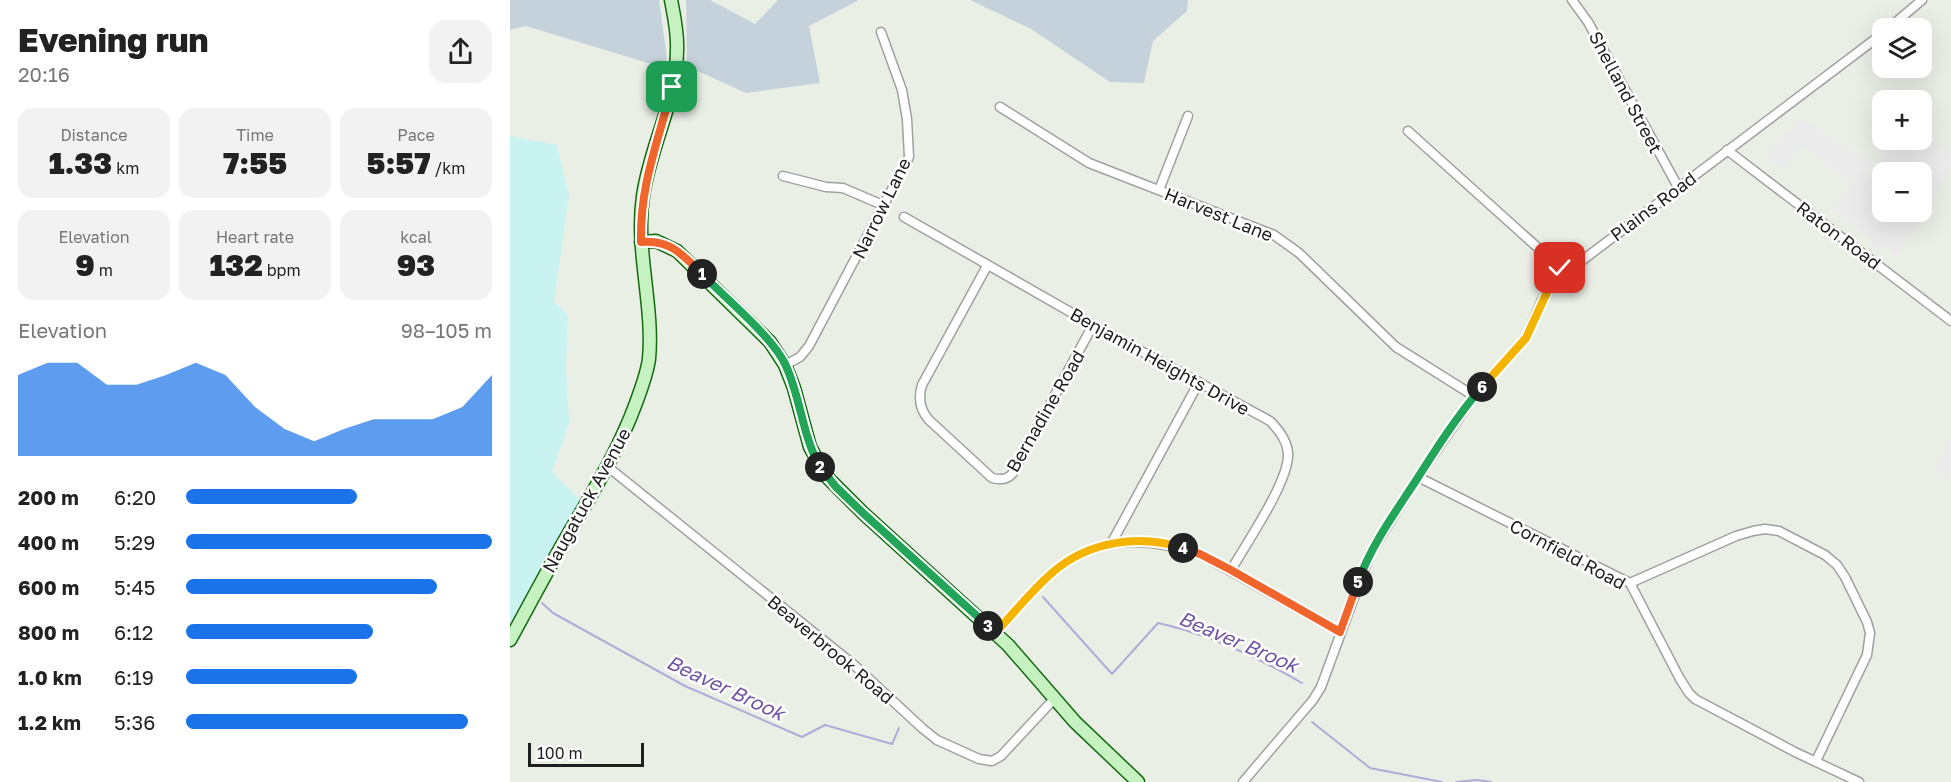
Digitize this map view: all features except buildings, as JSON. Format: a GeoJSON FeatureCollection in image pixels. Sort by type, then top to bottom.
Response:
{"type":"FeatureCollection","features":[{"type":"Feature","properties":{"kind":"main road","name":"Naugatuck Avenue"},"geometry":{"type":"LineString","coordinates":[[510,640],[608,467],[633,413],[649,361],[649,325],[641,242],[641,209],[646,180],[676,64],[677,33],[671,0]]}},
{"type":"Feature","properties":{"kind":"main road"},"geometry":{"type":"LineString","coordinates":[[641,242],[663,243],[682,255],[770,342],[785,364],[810,447],[827,477],[863,513],[995,633],[1075,722],[1138,782]]}},
{"type":"Feature","properties":{"kind":"street","name":"Shelland Street"},"geometry":{"type":"LineString","coordinates":[[1572,0],[1588,22],[1678,187]]}},
{"type":"Feature","properties":{"kind":"street"},"geometry":{"type":"LineString","coordinates":[[1901,18],[1922,0]]}},
{"type":"Feature","properties":{"kind":"street","name":"Narrow Lane"},"geometry":{"type":"LineString","coordinates":[[785,364],[800,357],[809,346],[909,157],[908,119],[902,90],[881,32]]}},
{"type":"Feature","properties":{"kind":"street","name":"Plains Road"},"geometry":{"type":"LineString","coordinates":[[1244,782],[1313,700],[1321,687],[1370,554],[1418,477],[1474,396],[1526,338],[1548,290],[1566,273],[1678,187],[1812,89],[1872,42]]}},
{"type":"Feature","properties":{"kind":"street","name":"Harvest Lane"},"geometry":{"type":"LineString","coordinates":[[1000,107],[1089,163],[1274,235],[1299,253],[1396,347],[1474,396]]}},
{"type":"Feature","properties":{"kind":"street"},"geometry":{"type":"LineString","coordinates":[[1160,190],[1188,116]]}},
{"type":"Feature","properties":{"kind":"street"},"geometry":{"type":"LineString","coordinates":[[1408,132],[1566,273]]}},
{"type":"Feature","properties":{"kind":"street","name":"Raton Road"},"geometry":{"type":"LineString","coordinates":[[1727,150],[1951,321]]}},
{"type":"Feature","properties":{"kind":"street"},"geometry":{"type":"LineString","coordinates":[[783,176],[826,187],[843,188],[885,206]]}},
{"type":"Feature","properties":{"kind":"street","name":"Benjamin Heights Drive"},"geometry":{"type":"LineString","coordinates":[[904,217],[987,266],[1270,421],[1280,431],[1288,452],[1288,463],[1280,484],[1231,570]]}},
{"type":"Feature","properties":{"kind":"street","name":"Bernadine Road"},"geometry":{"type":"LineString","coordinates":[[987,266],[922,385],[920,402],[929,420],[992,478],[1009,478],[1012,474],[1093,325]]}},
{"type":"Feature","properties":{"kind":"street"},"geometry":{"type":"LineString","coordinates":[[1111,544],[1199,382]]}},
{"type":"Feature","properties":{"kind":"street","name":"Beaverbrook Road"},"geometry":{"type":"LineString","coordinates":[[608,467],[853,664],[937,740],[979,759],[992,761],[1001,756],[1054,699]]}},
{"type":"Feature","properties":{"kind":"street","name":"Cornfield Road"},"geometry":{"type":"LineString","coordinates":[[1418,477],[1630,583],[1680,679],[1695,699],[1859,782]]}},
{"type":"Feature","properties":{"kind":"street"},"geometry":{"type":"LineString","coordinates":[[1630,583],[1736,536],[1765,529],[1779,531],[1792,537],[1825,555],[1837,565],[1868,622],[1869,644],[1863,667],[1816,761]]}},
{"type":"Feature","properties":{"kind":"street"},"geometry":{"type":"LineString","coordinates":[[995,633],[1053,572],[1089,550],[1136,541],[1177,546],[1200,554],[1340,632]]}},
{"type":"Feature","properties":{"kind":"shaded area"},"geometry":{"type":"Polygon","coordinates":[[[510,0],[659,0],[667,58],[661,67],[526,26],[510,30],[510,0]]]}},
{"type":"Feature","properties":{"kind":"shaded area"},"geometry":{"type":"Polygon","coordinates":[[[686,0],[710,0],[755,24],[778,0],[859,0],[809,26],[820,83],[746,93],[687,66],[686,0]]]}},
{"type":"Feature","properties":{"kind":"shaded area"},"geometry":{"type":"Polygon","coordinates":[[[970,0],[1188,0],[1187,11],[1153,41],[1144,83],[1110,82],[1031,29],[970,0]]]}},
{"type":"Feature","properties":{"kind":"shaded area"},"geometry":{"type":"Polygon","coordinates":[[[1800,117],[1835,139],[1832,144],[1834,146],[1838,141],[1872,162],[1866,174],[1869,176],[1872,171],[1872,222],[1918,222],[1895,259],[1886,245],[1878,253],[1868,246],[1878,234],[1872,240],[1832,210],[1852,183],[1858,186],[1852,181],[1850,183],[1818,159],[1803,146],[1804,144],[1783,170],[1769,162],[1766,157],[1786,130],[1791,133],[1790,131],[1800,117]]]}},
{"type":"Feature","properties":{"kind":"shaded area"},"geometry":{"type":"Polygon","coordinates":[[[510,136],[557,145],[569,195],[554,301],[568,315],[566,368],[569,423],[552,472],[580,500],[510,623],[510,136]]]}},
{"type":"Feature","properties":{"kind":"shaded area"},"geometry":{"type":"Polygon","coordinates":[[[1932,140],[1951,152],[1951,168],[1932,199],[1932,162],[1878,162],[1885,150],[1932,150],[1932,140]]]}},
{"type":"Feature","properties":{"kind":"shaded area"},"geometry":{"type":"Polygon","coordinates":[[[1951,436],[1951,481],[1934,468],[1951,436]]]}},
{"type":"Feature","properties":{"kind":"waterway","name":"Beaver Brook"},"geometry":{"type":"LineString","coordinates":[[1043,597],[1112,674],[1158,623],[1195,633],[1232,647],[1302,683]]}},
{"type":"Feature","properties":{"kind":"waterway","name":"Beaver Brook"},"geometry":{"type":"LineString","coordinates":[[542,603],[553,613],[685,686],[802,737],[825,725],[892,744],[899,728]]}},
{"type":"Feature","properties":{"kind":"waterway","name":"Beaver Brook"},"geometry":{"type":"LineString","coordinates":[[1312,722],[1370,768],[1442,782]]}},
{"type":"Feature","properties":{"kind":"waterway","name":"Beaver Brook"},"geometry":{"type":"LineString","coordinates":[[1456,782],[1477,780],[1491,782]]}},
{"type":"Feature","properties":{"kind":"route"},"geometry":{"type":"LineString","coordinates":[[672,87],[646,180],[642,203],[641,242],[656,241],[667,244],[677,251],[770,342],[785,364],[794,388],[805,435],[827,477],[863,513],[995,633],[1041,584],[1066,562],[1089,550],[1136,541],[1177,546],[1200,554],[1340,632],[1366,563],[1388,524],[1474,396],[1526,338],[1548,290],[1566,273],[1560,268]]}}]}
